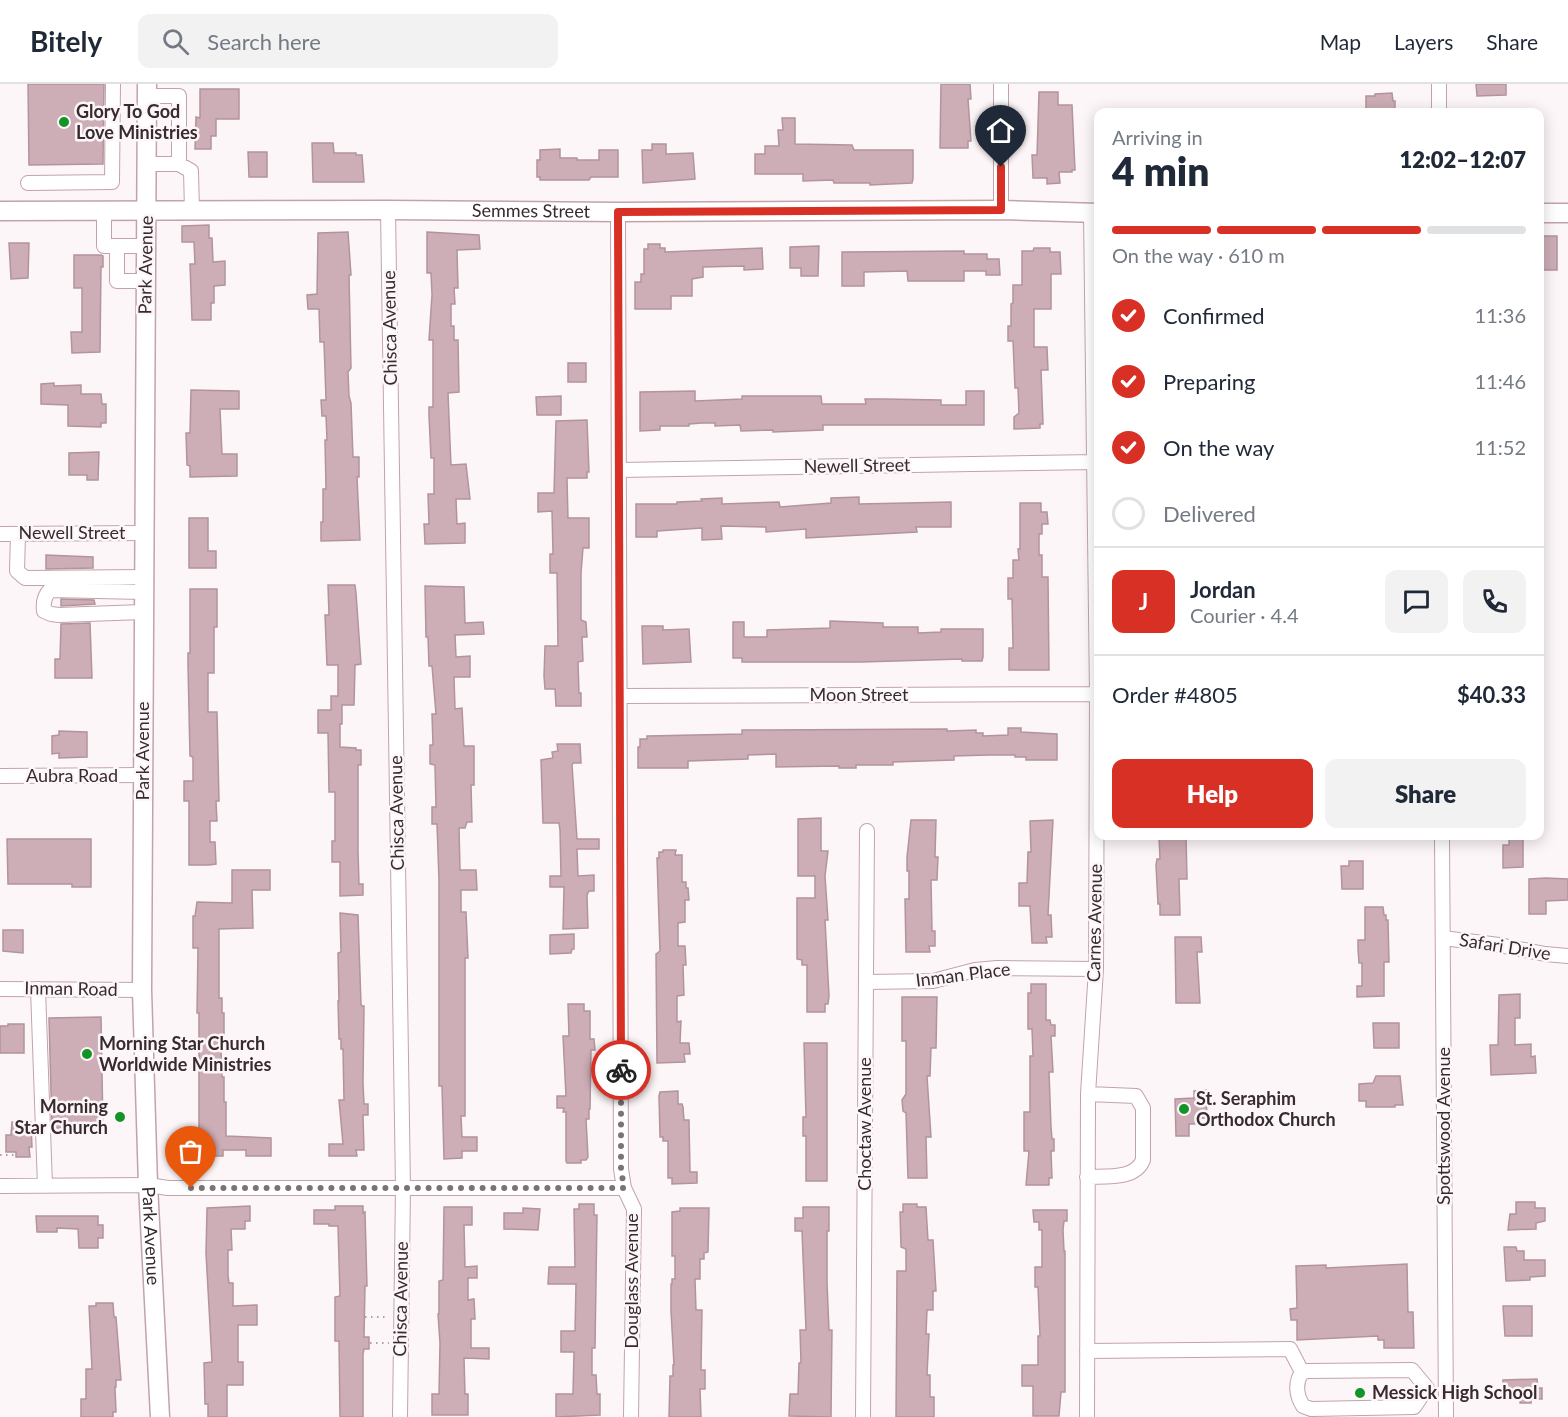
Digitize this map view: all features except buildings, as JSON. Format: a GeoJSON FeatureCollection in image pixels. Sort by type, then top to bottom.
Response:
{"type":"FeatureCollection","features":[{"type":"Feature","properties":{"kind":"main road","name":"Park Avenue"},"geometry":{"type":"LineString","coordinates":[[147,90],[142,990],[148,1185],[160,1417]]}},
{"type":"Feature","properties":{"kind":"main road","name":"Semmes Street"},"geometry":{"type":"LineString","coordinates":[[0,211],[1001,210],[1094,213]]}},
{"type":"Feature","properties":{"kind":"main road"},"geometry":{"type":"LineString","coordinates":[[1544,213],[1568,213]]}},
{"type":"Feature","properties":{"kind":"street"},"geometry":{"type":"LineString","coordinates":[[28,183],[112,182],[113,84]]}},
{"type":"Feature","properties":{"kind":"street"},"geometry":{"type":"LineString","coordinates":[[1001,84],[1001,210]]}},
{"type":"Feature","properties":{"kind":"street"},"geometry":{"type":"LineString","coordinates":[[1439,84],[1439,108]]}},
{"type":"Feature","properties":{"kind":"street"},"geometry":{"type":"LineString","coordinates":[[147,90],[179,90],[178,164]]}},
{"type":"Feature","properties":{"kind":"street"},"geometry":{"type":"LineString","coordinates":[[147,164],[178,164],[191,171],[192,210]]}},
{"type":"Feature","properties":{"kind":"street"},"geometry":{"type":"LineString","coordinates":[[104,210],[104,246],[146,246]]}},
{"type":"Feature","properties":{"kind":"street","name":"Chisca Avenue"},"geometry":{"type":"LineString","coordinates":[[388,210],[403,1188],[400,1417]]}},
{"type":"Feature","properties":{"kind":"street","name":"Douglass Avenue"},"geometry":{"type":"LineString","coordinates":[[618,212],[621,1157],[624,1188],[634,1209],[631,1417]]}},
{"type":"Feature","properties":{"kind":"street"},"geometry":{"type":"LineString","coordinates":[[117,246],[117,281],[146,281]]}},
{"type":"Feature","properties":{"kind":"street","name":"Newell Street"},"geometry":{"type":"LineString","coordinates":[[620,470],[1094,462]]}},
{"type":"Feature","properties":{"kind":"street","name":"Newell Street"},"geometry":{"type":"LineString","coordinates":[[0,534],[143,533]]}},
{"type":"Feature","properties":{"kind":"street"},"geometry":{"type":"LineString","coordinates":[[18,534],[17,571],[25,578],[143,584]]}},
{"type":"Feature","properties":{"kind":"street"},"geometry":{"type":"LineString","coordinates":[[143,584],[50,590],[45,594],[43,605],[45,611],[59,615],[143,612]]}},
{"type":"Feature","properties":{"kind":"street","name":"Moon Street"},"geometry":{"type":"LineString","coordinates":[[621,696],[1094,694]]}},
{"type":"Feature","properties":{"kind":"street","name":"Aubra Road"},"geometry":{"type":"LineString","coordinates":[[0,776],[144,775]]}},
{"type":"Feature","properties":{"kind":"street","name":"Choctaw Avenue"},"geometry":{"type":"LineString","coordinates":[[863,1417],[867,831]]}},
{"type":"Feature","properties":{"kind":"street","name":"Carnes Avenue"},"geometry":{"type":"LineString","coordinates":[[1087,1417],[1088,1094],[1096,969],[1096,840]]}},
{"type":"Feature","properties":{"kind":"street","name":"Spottswood Avenue"},"geometry":{"type":"LineString","coordinates":[[1442,840],[1446,1417]]}},
{"type":"Feature","properties":{"kind":"street","name":"Safari Drive"},"geometry":{"type":"LineString","coordinates":[[1443,938],[1568,956]]}},
{"type":"Feature","properties":{"kind":"street","name":"Inman Place"},"geometry":{"type":"LineString","coordinates":[[866,982],[933,981],[975,970],[997,968],[1096,969]]}},
{"type":"Feature","properties":{"kind":"street","name":"Inman Road"},"geometry":{"type":"LineString","coordinates":[[0,989],[142,990]]}},
{"type":"Feature","properties":{"kind":"street"},"geometry":{"type":"LineString","coordinates":[[38,989],[45,1186]]}},
{"type":"Feature","properties":{"kind":"street"},"geometry":{"type":"LineString","coordinates":[[1088,1094],[1136,1096],[1143,1108],[1143,1160],[1140,1167],[1132,1173],[1088,1177]]}},
{"type":"Feature","properties":{"kind":"street"},"geometry":{"type":"LineString","coordinates":[[0,1186],[624,1188]]}},
{"type":"Feature","properties":{"kind":"street"},"geometry":{"type":"LineString","coordinates":[[1087,1351],[1290,1349],[1302,1372]]}},
{"type":"Feature","properties":{"kind":"street"},"geometry":{"type":"LineString","coordinates":[[1302,1372],[1412,1370],[1427,1388]]}},
{"type":"Feature","properties":{"kind":"street"},"geometry":{"type":"LineString","coordinates":[[1302,1372],[1297,1383],[1297,1392],[1303,1406],[1312,1413],[1414,1407],[1427,1388]]}},
{"type":"Feature","properties":{"kind":"street"},"geometry":{"type":"LineString","coordinates":[[1427,1388],[1445,1387]]}},
{"type":"Feature","properties":{"kind":"path"},"geometry":{"type":"LineString","coordinates":[[0,1155],[15,1155]]}},
{"type":"Feature","properties":{"kind":"path"},"geometry":{"type":"LineString","coordinates":[[365,1317],[389,1317]]}},
{"type":"Feature","properties":{"kind":"path"},"geometry":{"type":"LineString","coordinates":[[370,1343],[389,1343]]}},
{"type":"Feature","properties":{"kind":"way so far"},"geometry":{"type":"LineString","coordinates":[[191,1188],[624,1188],[621,1169],[621,1070]]}},
{"type":"Feature","properties":{"kind":"place","name":"Glory To God Love Ministries"},"geometry":{"type":"Point","coordinates":[64,122]}},
{"type":"Feature","properties":{"kind":"place","name":"Morning Star Church Worldwide Ministries"},"geometry":{"type":"Point","coordinates":[87,1054]}},
{"type":"Feature","properties":{"kind":"place","name":"St. Seraphim Orthodox Church"},"geometry":{"type":"Point","coordinates":[1184,1109]}},
{"type":"Feature","properties":{"kind":"place","name":"Morning Star Church"},"geometry":{"type":"Point","coordinates":[120,1117]}},
{"type":"Feature","properties":{"kind":"place","name":"Messick High School"},"geometry":{"type":"Point","coordinates":[1360,1393]}},
{"type":"Feature","properties":{"kind":"route"},"geometry":{"type":"LineString","coordinates":[[621,1070],[618,212],[1001,210],[1001,167]]}}]}
